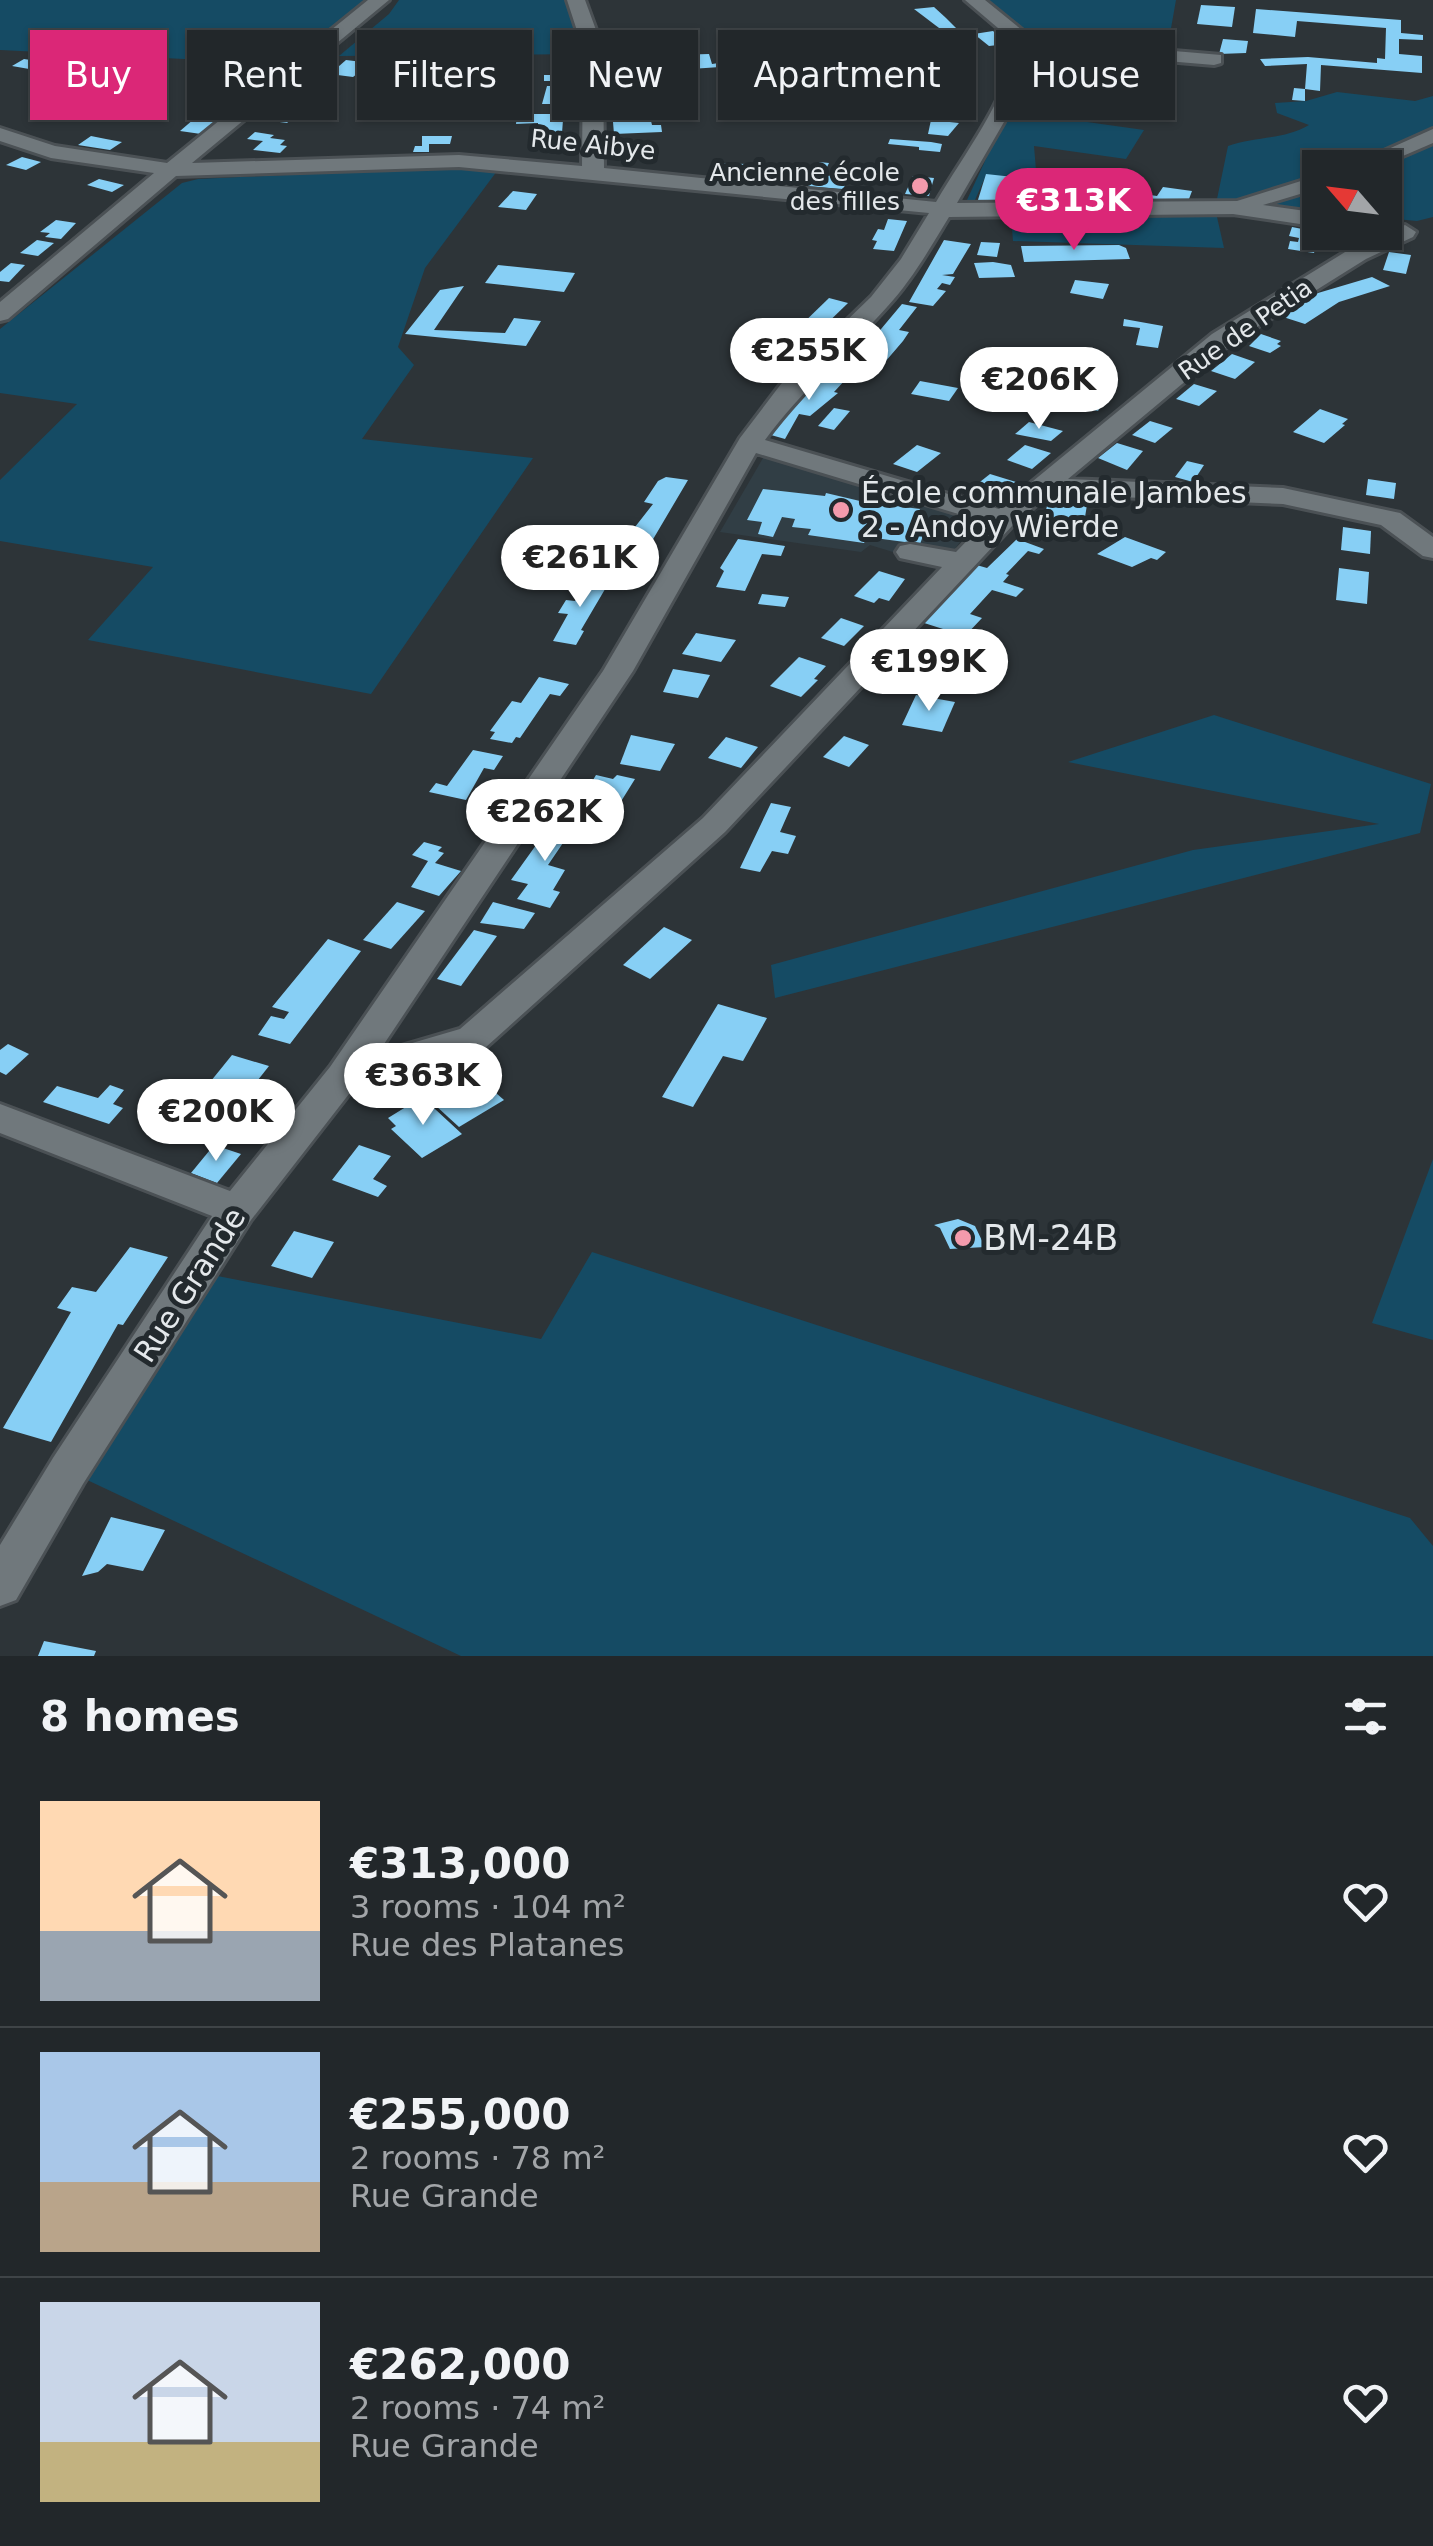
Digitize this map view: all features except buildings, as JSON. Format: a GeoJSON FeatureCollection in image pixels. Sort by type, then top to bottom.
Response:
{"type":"FeatureCollection","features":[{"type":"Feature","properties":{"kind":"street"},"geometry":{"type":"LineString","coordinates":[[0,314],[293,66],[380,0]]}},
{"type":"Feature","properties":{"kind":"street"},"geometry":{"type":"LineString","coordinates":[[576,0],[593,49],[593,172]]}},
{"type":"Feature","properties":{"kind":"street"},"geometry":{"type":"LineString","coordinates":[[974,0],[1011,30]]}},
{"type":"Feature","properties":{"kind":"street"},"geometry":{"type":"LineString","coordinates":[[1175,56],[1214,59]]}},
{"type":"Feature","properties":{"kind":"street","name":"Rue Grande"},"geometry":{"type":"LineString","coordinates":[[0,1586],[68,1471],[237,1210],[343,1076],[618,671],[750,442],[803,374],[879,302],[911,262],[996,118]]}},
{"type":"Feature","properties":{"kind":"street","name":"Rue Aibye"},"geometry":{"type":"LineString","coordinates":[[0,134],[51,152],[174,170],[459,162],[911,203],[945,210],[1233,207]]}},
{"type":"Feature","properties":{"kind":"street"},"geometry":{"type":"LineString","coordinates":[[1398,150],[1433,135]]}},
{"type":"Feature","properties":{"kind":"street"},"geometry":{"type":"LineString","coordinates":[[1233,207],[1302,186]]}},
{"type":"Feature","properties":{"kind":"street"},"geometry":{"type":"LineString","coordinates":[[1233,207],[1302,217]]}},
{"type":"Feature","properties":{"kind":"street","name":"Rue de Petia"},"geometry":{"type":"LineString","coordinates":[[1402,230],[1433,224]]}},
{"type":"Feature","properties":{"kind":"street","name":"Rue de Petia"},"geometry":{"type":"LineString","coordinates":[[343,1076],[473,1038],[714,825],[1003,518],[1221,340],[1364,250]]}},
{"type":"Feature","properties":{"kind":"street"},"geometry":{"type":"LineString","coordinates":[[750,442],[1003,518]]}},
{"type":"Feature","properties":{"kind":"street"},"geometry":{"type":"LineString","coordinates":[[1042,486],[1283,496],[1390,519],[1433,550]]}},
{"type":"Feature","properties":{"kind":"street"},"geometry":{"type":"LineString","coordinates":[[910,552],[962,562]]}},
{"type":"Feature","properties":{"kind":"street"},"geometry":{"type":"LineString","coordinates":[[0,1118],[237,1210]]}},
{"type":"Feature","properties":{"kind":"shaded area"},"geometry":{"type":"Polygon","coordinates":[[[0,0],[365,0],[332,30],[187,30],[187,59],[167,58],[167,30],[30,30],[30,51],[0,50],[0,0]]]}},
{"type":"Feature","properties":{"kind":"shaded area"},"geometry":{"type":"Polygon","coordinates":[[[399,0],[567,0],[577,30],[552,30],[552,54],[532,54],[532,30],[370,30],[399,0]]]}},
{"type":"Feature","properties":{"kind":"shaded area"},"geometry":{"type":"Polygon","coordinates":[[[983,0],[1176,0],[1171,30],[1021,30],[983,0]]]}},
{"type":"Feature","properties":{"kind":"shaded area"},"geometry":{"type":"Polygon","coordinates":[[[357,41],[357,56],[339,56],[357,41]]]}},
{"type":"Feature","properties":{"kind":"shaded area"},"geometry":{"type":"Polygon","coordinates":[[[1337,92],[1415,101],[1433,96],[1433,217],[1402,220],[1402,150],[1302,150],[1302,210],[1217,199],[1228,146],[1309,125],[1277,113],[1275,103],[1306,101],[1337,92]]]}},
{"type":"Feature","properties":{"kind":"shaded area"},"geometry":{"type":"Polygon","coordinates":[[[1004,120],[1072,120],[1144,130],[1126,159],[1034,146],[1039,206],[1015,204],[1023,178],[986,175],[975,200],[967,200],[1004,120]]]}},
{"type":"Feature","properties":{"kind":"shaded area"},"geometry":{"type":"Polygon","coordinates":[[[441,168],[497,171],[425,268],[398,347],[414,365],[362,439],[533,458],[371,694],[88,640],[153,567],[0,541],[0,480],[77,404],[0,393],[0,329],[182,183],[198,179],[441,168]]]}},
{"type":"Feature","properties":{"kind":"shaded area"},"geometry":{"type":"Polygon","coordinates":[[[1011,217],[1217,217],[1224,248],[1013,241],[1011,217]]]}},
{"type":"Feature","properties":{"kind":"shaded area","name":"École communale Jambes 2 - Andoy Wierde"},"geometry":{"type":"Polygon","coordinates":[[[776,456],[952,512],[968,525],[965,535],[942,567],[870,545],[861,552],[720,532],[763,458],[776,456]]]}},
{"type":"Feature","properties":{"kind":"shaded area"},"geometry":{"type":"Polygon","coordinates":[[[1214,715],[1431,784],[1420,833],[775,998],[771,965],[1193,850],[1379,824],[1068,762],[1214,715]]]}},
{"type":"Feature","properties":{"kind":"shaded area"},"geometry":{"type":"Polygon","coordinates":[[[1433,1159],[1433,1340],[1372,1323],[1433,1159]]]}},
{"type":"Feature","properties":{"kind":"shaded area"},"geometry":{"type":"Polygon","coordinates":[[[592,1252],[1410,1518],[1433,1546],[1433,1656],[461,1656],[68,1471],[197,1272],[541,1339],[592,1252]]]}},
{"type":"Feature","properties":{"kind":"place","name":"Ancienne école des filles"},"geometry":{"type":"Point","coordinates":[920,186]}},
{"type":"Feature","properties":{"kind":"place","name":"École communale Jambes 2 - Andoy Wierde"},"geometry":{"type":"Point","coordinates":[841,510]}},
{"type":"Feature","properties":{"kind":"place","name":"BM-24B"},"geometry":{"type":"Point","coordinates":[963,1238]}}]}
